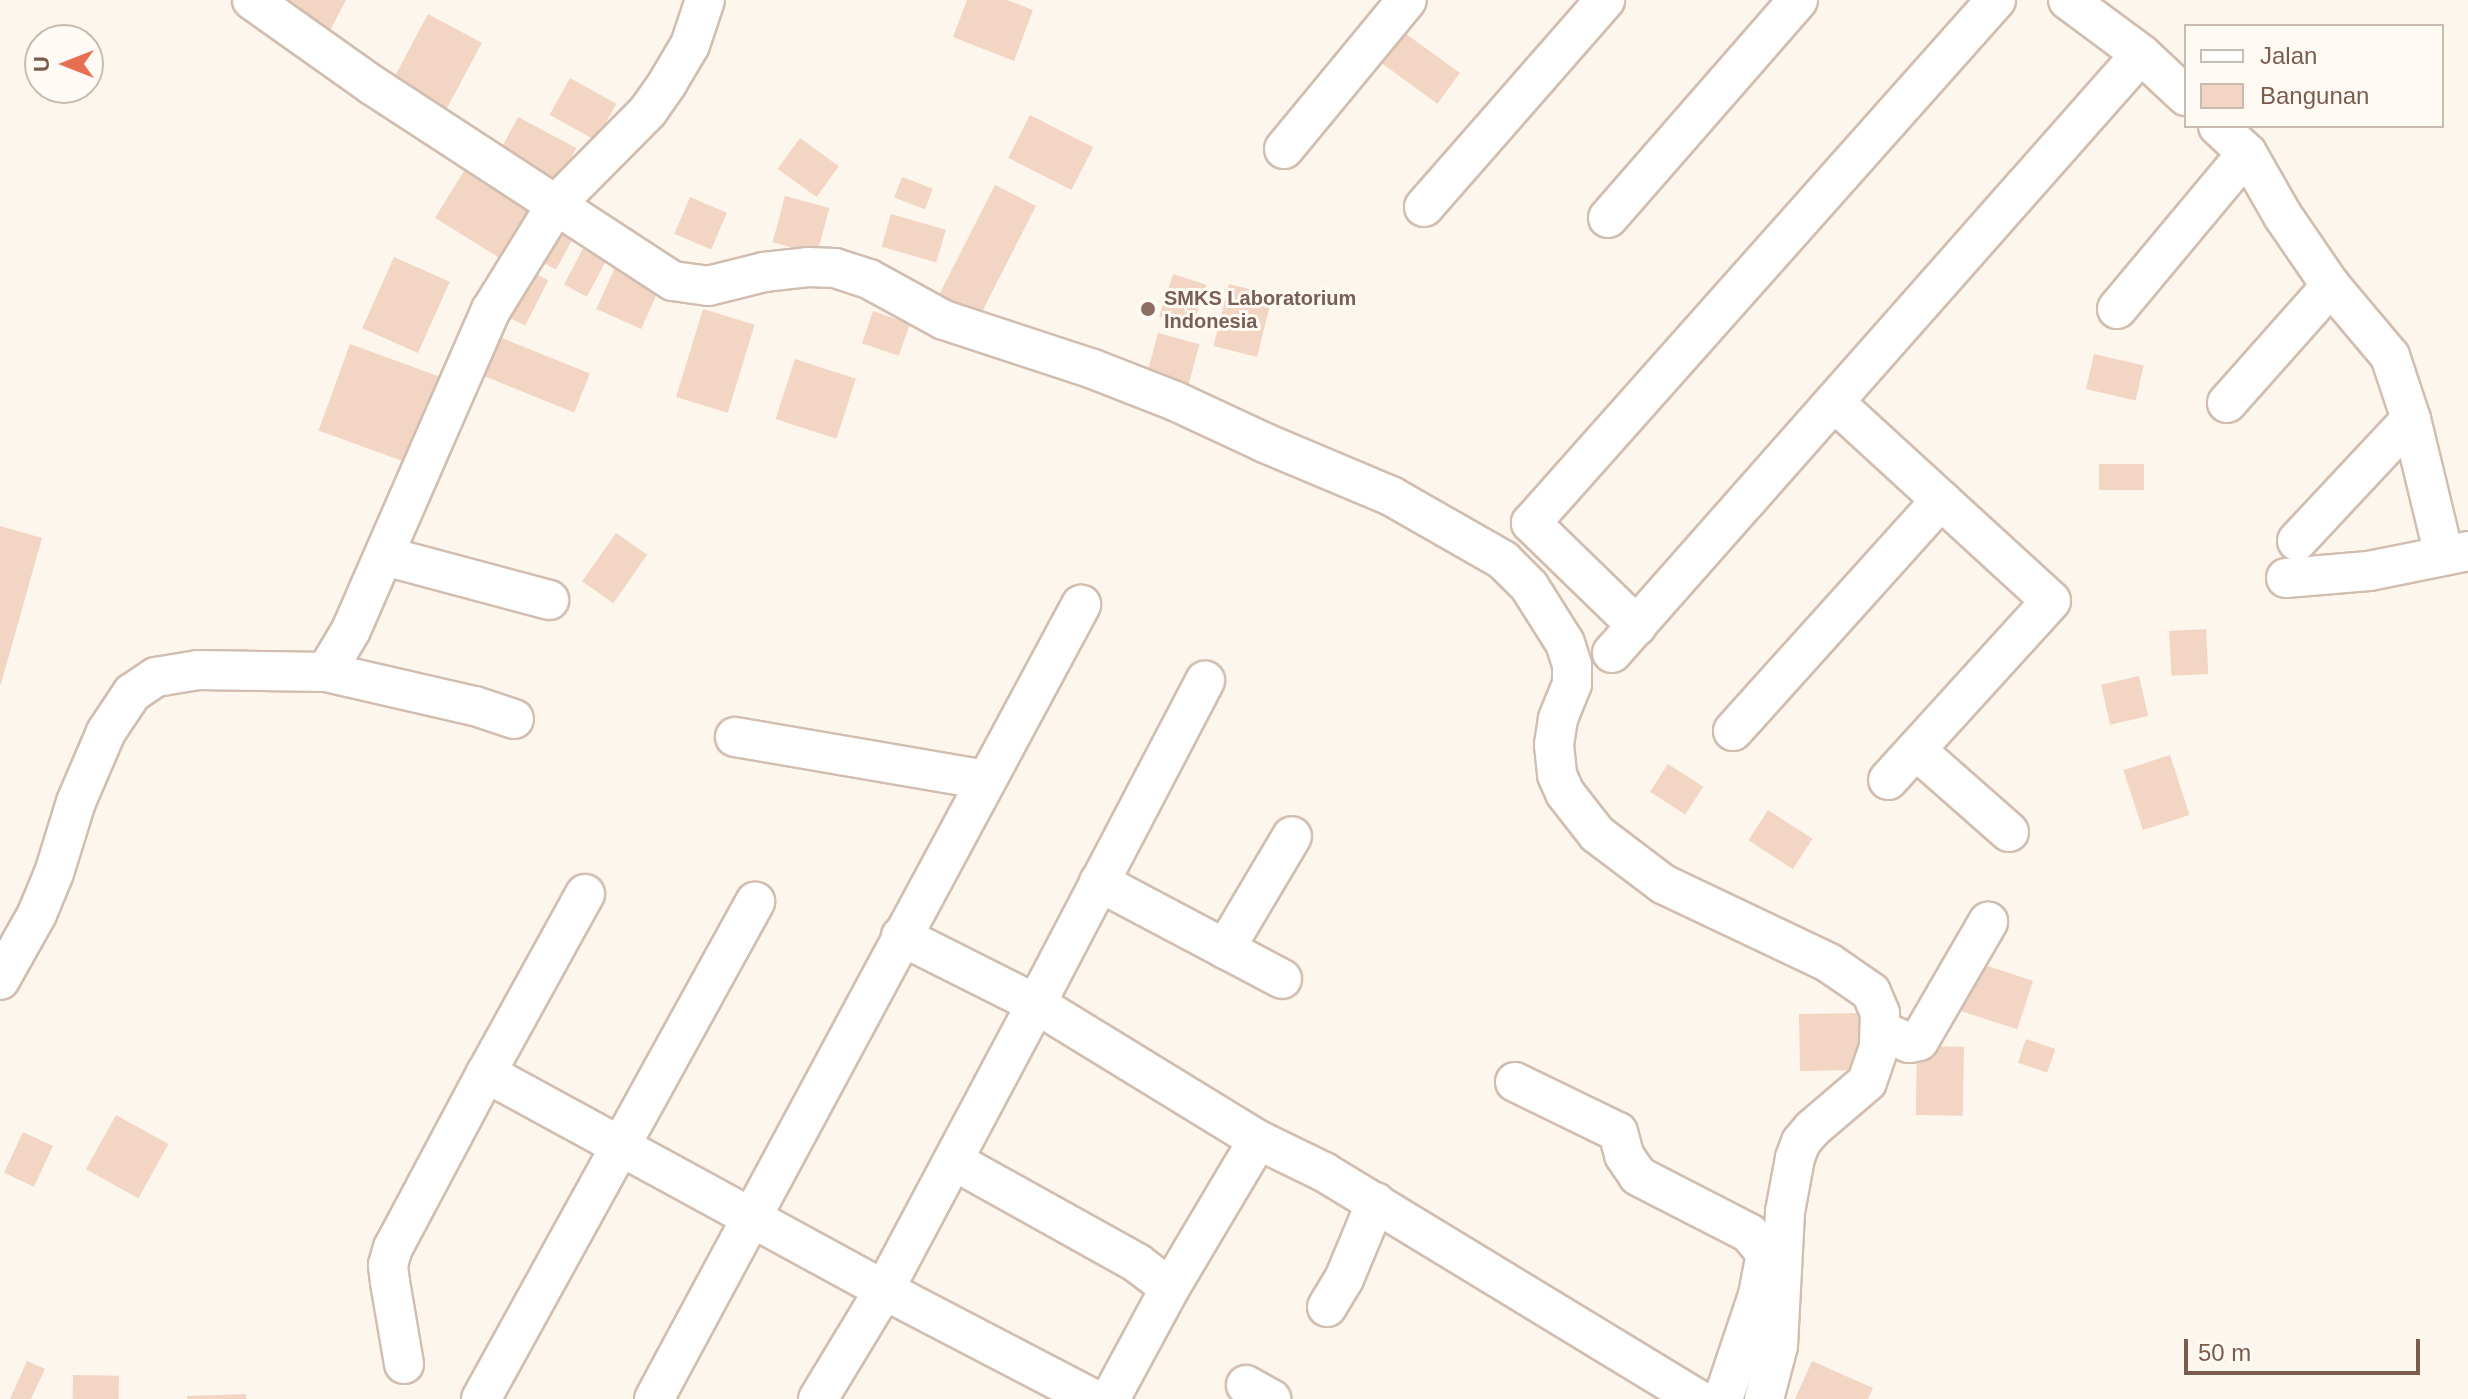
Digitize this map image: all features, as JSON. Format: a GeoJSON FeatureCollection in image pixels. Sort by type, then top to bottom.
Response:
{"type":"FeatureCollection","features":[{"type":"Feature","properties":{"kind":"street"},"geometry":{"type":"LineString","coordinates":[[252,0],[360,77],[683,284],[708,286],[764,272],[808,267],[835,268],[869,279],[944,320],[1093,369],[1175,401],[1391,496],[1503,560],[1529,586],[1565,643],[1572,665],[1572,684],[1558,719],[1554,745],[1557,775],[1565,793],[1597,834],[1663,884],[1829,963],[1871,992],[1880,1013],[1881,1030],[1867,1082],[1812,1129],[1795,1158],[1785,1212],[1778,1346],[1764,1399]]}},
{"type":"Feature","properties":{"kind":"street"},"geometry":{"type":"LineString","coordinates":[[326,672],[351,630],[385,556],[459,377],[491,310],[557,203],[648,111],[690,45],[705,0]]}},
{"type":"Feature","properties":{"kind":"street"},"geometry":{"type":"LineString","coordinates":[[1284,149],[1407,0]]}},
{"type":"Feature","properties":{"kind":"street"},"geometry":{"type":"LineString","coordinates":[[1424,207],[1605,0]]}},
{"type":"Feature","properties":{"kind":"street"},"geometry":{"type":"LineString","coordinates":[[1608,218],[1798,0]]}},
{"type":"Feature","properties":{"kind":"street"},"geometry":{"type":"LineString","coordinates":[[1996,0],[1531,523],[1624,639],[2141,54]]}},
{"type":"Feature","properties":{"kind":"street"},"geometry":{"type":"LineString","coordinates":[[2068,0],[2141,54],[2184,94]]}},
{"type":"Feature","properties":{"kind":"street"},"geometry":{"type":"LineString","coordinates":[[2220,128],[2247,153],[2283,216],[2331,286],[2390,356],[2456,553],[2369,571],[2286,578]]}},
{"type":"Feature","properties":{"kind":"street"},"geometry":{"type":"LineString","coordinates":[[2117,309],[2247,153]]}},
{"type":"Feature","properties":{"kind":"street"},"geometry":{"type":"LineString","coordinates":[[2227,403],[2331,286]]}},
{"type":"Feature","properties":{"kind":"street"},"geometry":{"type":"LineString","coordinates":[[1834,402],[2051,601],[1888,780]]}},
{"type":"Feature","properties":{"kind":"street"},"geometry":{"type":"LineString","coordinates":[[2297,541],[2411,419]]}},
{"type":"Feature","properties":{"kind":"street"},"geometry":{"type":"LineString","coordinates":[[1733,731],[1941,500]]}},
{"type":"Feature","properties":{"kind":"street"},"geometry":{"type":"LineString","coordinates":[[385,556],[549,600]]}},
{"type":"Feature","properties":{"kind":"street"},"geometry":{"type":"LineString","coordinates":[[654,1399],[1081,605]]}},
{"type":"Feature","properties":{"kind":"street"},"geometry":{"type":"LineString","coordinates":[[0,980],[37,914],[54,873],[76,802],[106,732],[132,693],[156,677],[198,670],[326,672],[475,706],[514,719]]}},
{"type":"Feature","properties":{"kind":"street"},"geometry":{"type":"LineString","coordinates":[[818,1399],[884,1290],[954,1161],[1205,681]]}},
{"type":"Feature","properties":{"kind":"street"},"geometry":{"type":"LineString","coordinates":[[735,737],[986,780]]}},
{"type":"Feature","properties":{"kind":"street"},"geometry":{"type":"LineString","coordinates":[[1916,750],[2009,832]]}},
{"type":"Feature","properties":{"kind":"street"},"geometry":{"type":"LineString","coordinates":[[1225,949],[1292,836]]}},
{"type":"Feature","properties":{"kind":"street"},"geometry":{"type":"LineString","coordinates":[[1099,882],[1282,979]]}},
{"type":"Feature","properties":{"kind":"street"},"geometry":{"type":"LineString","coordinates":[[404,1364],[388,1265],[393,1248],[585,894]]}},
{"type":"Feature","properties":{"kind":"street"},"geometry":{"type":"LineString","coordinates":[[481,1399],[755,902]]}},
{"type":"Feature","properties":{"kind":"street"},"geometry":{"type":"LineString","coordinates":[[1881,1030],[1909,1043],[1919,1041],[1988,922]]}},
{"type":"Feature","properties":{"kind":"street"},"geometry":{"type":"LineString","coordinates":[[901,936],[1036,1004],[1258,1140],[1376,1202],[1698,1399]]}},
{"type":"Feature","properties":{"kind":"street"},"geometry":{"type":"LineString","coordinates":[[486,1073],[884,1290],[1093,1399]]}},
{"type":"Feature","properties":{"kind":"street"},"geometry":{"type":"LineString","coordinates":[[1515,1082],[1618,1132],[1624,1155],[1638,1176],[1749,1233],[1766,1253],[1758,1295],[1723,1399]]}},
{"type":"Feature","properties":{"kind":"street"},"geometry":{"type":"LineString","coordinates":[[1110,1399],[1170,1288],[1258,1140]]}},
{"type":"Feature","properties":{"kind":"street"},"geometry":{"type":"LineString","coordinates":[[954,1161],[1137,1263],[1170,1288]]}},
{"type":"Feature","properties":{"kind":"street"},"geometry":{"type":"LineString","coordinates":[[1327,1307],[1344,1279],[1376,1202]]}},
{"type":"Feature","properties":{"kind":"building"},"geometry":{"type":"Polygon","coordinates":[[[288,0],[346,0],[325,40],[279,16],[288,0]]]}},
{"type":"Feature","properties":{"kind":"building"},"geometry":{"type":"Polygon","coordinates":[[[967,0],[1007,0],[1033,10],[1014,61],[953,37],[967,0]]]}},
{"type":"Feature","properties":{"kind":"building"},"geometry":{"type":"Polygon","coordinates":[[[428,14],[482,43],[441,120],[387,92],[428,14]]]}},
{"type":"Feature","properties":{"kind":"building"},"geometry":{"type":"Polygon","coordinates":[[[1391,23],[1460,73],[1437,104],[1369,54],[1391,23]]]}},
{"type":"Feature","properties":{"kind":"building"},"geometry":{"type":"Polygon","coordinates":[[[570,78],[616,104],[596,140],[550,115],[570,78]]]}},
{"type":"Feature","properties":{"kind":"building"},"geometry":{"type":"Polygon","coordinates":[[[1030,115],[1093,147],[1071,190],[1008,158],[1030,115]]]}},
{"type":"Feature","properties":{"kind":"building"},"geometry":{"type":"Polygon","coordinates":[[[518,117],[576,148],[558,182],[500,151],[518,117]]]}},
{"type":"Feature","properties":{"kind":"building"},"geometry":{"type":"Polygon","coordinates":[[[800,138],[839,166],[816,197],[778,169],[800,138]]]}},
{"type":"Feature","properties":{"kind":"building"},"geometry":{"type":"Polygon","coordinates":[[[471,160],[542,205],[506,262],[435,218],[471,160]]]}},
{"type":"Feature","properties":{"kind":"building"},"geometry":{"type":"Polygon","coordinates":[[[902,177],[933,189],[925,209],[894,198],[902,177]]]}},
{"type":"Feature","properties":{"kind":"building"},"geometry":{"type":"Polygon","coordinates":[[[995,185],[1036,206],[977,321],[936,300],[995,185]]]}},
{"type":"Feature","properties":{"kind":"building"},"geometry":{"type":"Polygon","coordinates":[[[785,196],[829,208],[817,254],[773,242],[785,196]]]}},
{"type":"Feature","properties":{"kind":"building"},"geometry":{"type":"Polygon","coordinates":[[[690,197],[727,213],[711,249],[674,234],[690,197]]]}},
{"type":"Feature","properties":{"kind":"building"},"geometry":{"type":"Polygon","coordinates":[[[891,214],[946,230],[936,262],[882,247],[891,214]]]}},
{"type":"Feature","properties":{"kind":"building"},"geometry":{"type":"Polygon","coordinates":[[[552,223],[575,236],[556,270],[533,257],[552,223]]]}},
{"type":"Feature","properties":{"kind":"building"},"geometry":{"type":"Polygon","coordinates":[[[586,243],[609,255],[587,297],[564,284],[586,243]]]}},
{"type":"Feature","properties":{"kind":"building"},"geometry":{"type":"Polygon","coordinates":[[[620,256],[665,276],[641,329],[596,309],[620,256]]]}},
{"type":"Feature","properties":{"kind":"building"},"geometry":{"type":"Polygon","coordinates":[[[394,257],[450,282],[418,353],[362,328],[394,257]]]}},
{"type":"Feature","properties":{"kind":"building"},"geometry":{"type":"Polygon","coordinates":[[[526,269],[548,280],[525,326],[503,314],[526,269]]]}},
{"type":"Feature","properties":{"kind":"building"},"geometry":{"type":"Polygon","coordinates":[[[1173,274],[1206,285],[1192,328],[1159,317],[1173,274]]]}},
{"type":"Feature","properties":{"kind":"building"},"geometry":{"type":"Polygon","coordinates":[[[1229,284],[1273,295],[1257,357],[1214,346],[1229,284]]]}},
{"type":"Feature","properties":{"kind":"building"},"geometry":{"type":"Polygon","coordinates":[[[703,309],[755,325],[728,413],[676,397],[703,309]]]}},
{"type":"Feature","properties":{"kind":"building"},"geometry":{"type":"Polygon","coordinates":[[[873,311],[910,324],[899,356],[862,343],[873,311]]]}},
{"type":"Feature","properties":{"kind":"building"},"geometry":{"type":"Polygon","coordinates":[[[487,332],[590,374],[574,413],[471,371],[487,332]]]}},
{"type":"Feature","properties":{"kind":"building"},"geometry":{"type":"Polygon","coordinates":[[[1158,333],[1200,344],[1188,388],[1146,376],[1158,333]]]}},
{"type":"Feature","properties":{"kind":"building"},"geometry":{"type":"Polygon","coordinates":[[[350,344],[442,378],[411,464],[319,430],[350,344]]]}},
{"type":"Feature","properties":{"kind":"building"},"geometry":{"type":"Polygon","coordinates":[[[2094,354],[2144,365],[2136,401],[2086,389],[2094,354]]]}},
{"type":"Feature","properties":{"kind":"building"},"geometry":{"type":"Polygon","coordinates":[[[795,359],[856,379],[836,439],[776,419],[795,359]]]}},
{"type":"Feature","properties":{"kind":"building"},"geometry":{"type":"Polygon","coordinates":[[[2099,464],[2144,464],[2144,490],[2099,490],[2099,464]]]}},
{"type":"Feature","properties":{"kind":"building"},"geometry":{"type":"Polygon","coordinates":[[[0,526],[42,538],[1,684],[0,684],[0,526]]]}},
{"type":"Feature","properties":{"kind":"building"},"geometry":{"type":"Polygon","coordinates":[[[616,533],[647,555],[613,603],[582,581],[616,533]]]}},
{"type":"Feature","properties":{"kind":"building"},"geometry":{"type":"Polygon","coordinates":[[[2206,629],[2208,674],[2171,676],[2169,631],[2206,629]]]}},
{"type":"Feature","properties":{"kind":"building"},"geometry":{"type":"Polygon","coordinates":[[[2139,676],[2148,716],[2110,725],[2101,685],[2139,676]]]}},
{"type":"Feature","properties":{"kind":"building"},"geometry":{"type":"Polygon","coordinates":[[[2170,755],[2189,815],[2143,830],[2123,770],[2170,755]]]}},
{"type":"Feature","properties":{"kind":"building"},"geometry":{"type":"Polygon","coordinates":[[[1668,764],[1703,787],[1685,815],[1650,792],[1668,764]]]}},
{"type":"Feature","properties":{"kind":"building"},"geometry":{"type":"Polygon","coordinates":[[[1768,810],[1812,839],[1793,869],[1748,840],[1768,810]]]}},
{"type":"Feature","properties":{"kind":"building"},"geometry":{"type":"Polygon","coordinates":[[[1975,962],[2033,981],[2017,1029],[1959,1011],[1975,962]]]}},
{"type":"Feature","properties":{"kind":"building"},"geometry":{"type":"Polygon","coordinates":[[[1858,1013],[1859,1070],[1800,1071],[1799,1014],[1858,1013]]]}},
{"type":"Feature","properties":{"kind":"building"},"geometry":{"type":"Polygon","coordinates":[[[2026,1039],[2055,1049],[2047,1073],[2018,1063],[2026,1039]]]}},
{"type":"Feature","properties":{"kind":"building"},"geometry":{"type":"Polygon","coordinates":[[[1917,1046],[1964,1047],[1963,1116],[1916,1115],[1917,1046]]]}},
{"type":"Feature","properties":{"kind":"building"},"geometry":{"type":"Polygon","coordinates":[[[116,1115],[168,1144],[138,1198],[86,1169],[116,1115]]]}},
{"type":"Feature","properties":{"kind":"building"},"geometry":{"type":"Polygon","coordinates":[[[23,1132],[53,1146],[34,1187],[4,1173],[23,1132]]]}},
{"type":"Feature","properties":{"kind":"building"},"geometry":{"type":"Polygon","coordinates":[[[27,1361],[45,1369],[31,1399],[10,1399],[27,1361]]]}},
{"type":"Feature","properties":{"kind":"building"},"geometry":{"type":"Polygon","coordinates":[[[1812,1361],[1873,1388],[1868,1399],[1795,1399],[1812,1361]]]}},
{"type":"Feature","properties":{"kind":"building"},"geometry":{"type":"Polygon","coordinates":[[[73,1375],[119,1376],[119,1399],[73,1399],[73,1375]]]}},
{"type":"Feature","properties":{"kind":"building"},"geometry":{"type":"Polygon","coordinates":[[[246,1394],[246,1399],[187,1399],[187,1396],[246,1394]]]}},
{"type":"Feature","properties":{"kind":"place","name":"SMKS Laboratorium Indonesia"},"geometry":{"type":"Point","coordinates":[1148,309]}}]}
